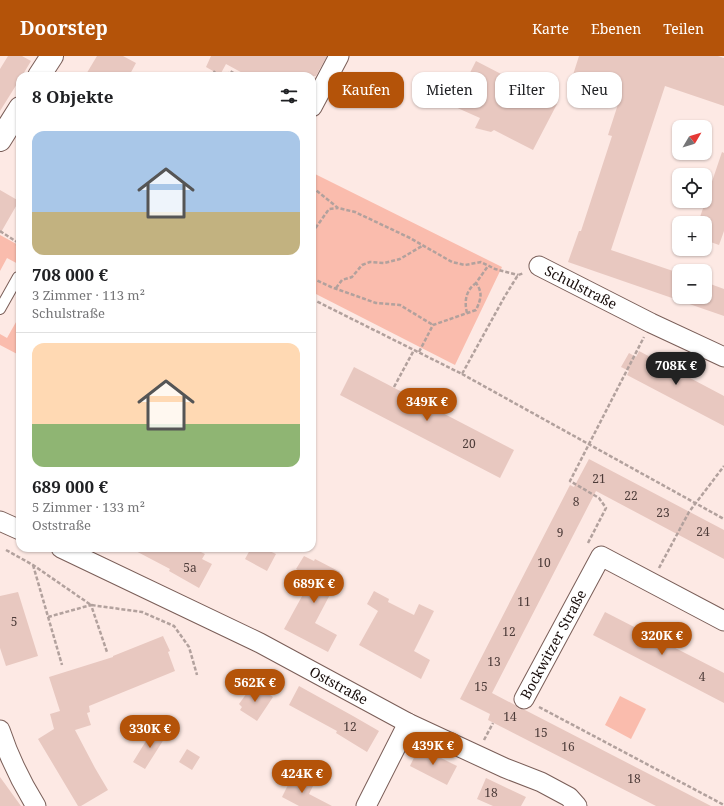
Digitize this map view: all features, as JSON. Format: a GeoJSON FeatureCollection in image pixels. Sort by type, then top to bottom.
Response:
{"type":"FeatureCollection","features":[{"type":"Feature","properties":{"kind":"street"},"geometry":{"type":"LineString","coordinates":[[42,72],[52,56]]}},
{"type":"Feature","properties":{"kind":"street"},"geometry":{"type":"LineString","coordinates":[[316,99],[339,56]]}},
{"type":"Feature","properties":{"kind":"street"},"geometry":{"type":"LineString","coordinates":[[0,140],[16,114]]}},
{"type":"Feature","properties":{"kind":"street","name":"Schulstraße"},"geometry":{"type":"LineString","coordinates":[[539,266],[652,323],[724,357]]}},
{"type":"Feature","properties":{"kind":"street"},"geometry":{"type":"LineString","coordinates":[[0,522],[16,528]]}},
{"type":"Feature","properties":{"kind":"street","name":"Oststraße"},"geometry":{"type":"LineString","coordinates":[[78,552],[260,643],[408,723],[505,768],[541,782],[569,797],[577,806]]}},
{"type":"Feature","properties":{"kind":"street"},"geometry":{"type":"LineString","coordinates":[[600,556],[724,621]]}},
{"type":"Feature","properties":{"kind":"street","name":"Bockwitzer Straße"},"geometry":{"type":"LineString","coordinates":[[524,699],[600,556]]}},
{"type":"Feature","properties":{"kind":"street"},"geometry":{"type":"LineString","coordinates":[[366,806],[408,723]]}},
{"type":"Feature","properties":{"kind":"street"},"geometry":{"type":"LineString","coordinates":[[0,730],[6,749],[25,788],[36,806]]}},
{"type":"Feature","properties":{"kind":"lane"},"geometry":{"type":"LineString","coordinates":[[0,309],[16,281]]}},
{"type":"Feature","properties":{"kind":"path"},"geometry":{"type":"LineString","coordinates":[[316,189],[338,208]]}},
{"type":"Feature","properties":{"kind":"path"},"geometry":{"type":"LineString","coordinates":[[316,227],[329,209],[338,208],[355,212],[422,245],[452,262],[465,265],[481,262],[495,270],[518,275],[462,374]]}},
{"type":"Feature","properties":{"kind":"path"},"geometry":{"type":"LineString","coordinates":[[0,231],[16,241]]}},
{"type":"Feature","properties":{"kind":"path"},"geometry":{"type":"LineString","coordinates":[[336,288],[342,280],[352,277],[362,265],[370,262],[384,263],[400,260],[422,245]]}},
{"type":"Feature","properties":{"kind":"path"},"geometry":{"type":"LineString","coordinates":[[467,313],[465,306],[466,297],[470,287],[476,283],[488,266]]}},
{"type":"Feature","properties":{"kind":"path","name":"Schulstraße"},"geometry":{"type":"LineString","coordinates":[[518,275],[539,266]]}},
{"type":"Feature","properties":{"kind":"path"},"geometry":{"type":"LineString","coordinates":[[316,280],[376,303],[400,305],[433,325]]}},
{"type":"Feature","properties":{"kind":"path"},"geometry":{"type":"LineString","coordinates":[[419,352],[433,325],[476,310],[481,300],[481,291],[476,283]]}},
{"type":"Feature","properties":{"kind":"path"},"geometry":{"type":"LineString","coordinates":[[316,301],[462,374],[724,519]]}},
{"type":"Feature","properties":{"kind":"path"},"geometry":{"type":"LineString","coordinates":[[600,556],[586,548],[606,508],[599,498],[570,481],[652,323]]}},
{"type":"Feature","properties":{"kind":"path"},"geometry":{"type":"LineString","coordinates":[[394,387],[414,350]]}},
{"type":"Feature","properties":{"kind":"path"},"geometry":{"type":"LineString","coordinates":[[651,583],[689,512],[724,466]]}},
{"type":"Feature","properties":{"kind":"path"},"geometry":{"type":"LineString","coordinates":[[6,550],[33,565],[91,605],[107,652]]}},
{"type":"Feature","properties":{"kind":"path"},"geometry":{"type":"LineString","coordinates":[[33,565],[62,665]]}},
{"type":"Feature","properties":{"kind":"path"},"geometry":{"type":"LineString","coordinates":[[48,617],[91,605],[142,612],[174,626],[189,647],[198,675]]}},
{"type":"Feature","properties":{"kind":"path","name":"Bockwitzer Straße"},"geometry":{"type":"LineString","coordinates":[[524,699],[724,805]]}},
{"type":"Feature","properties":{"kind":"shaded area"},"geometry":{"type":"Polygon","coordinates":[[[316,174],[502,267],[455,365],[316,294],[316,174]]]}},
{"type":"Feature","properties":{"kind":"shaded area"},"geometry":{"type":"Polygon","coordinates":[[[0,235],[16,244],[16,263],[7,258],[0,271],[0,235]]]}},
{"type":"Feature","properties":{"kind":"shaded area"},"geometry":{"type":"Polygon","coordinates":[[[16,322],[16,353],[0,345],[0,334],[7,338],[16,322]]]}},
{"type":"Feature","properties":{"kind":"shaded area"},"geometry":{"type":"Polygon","coordinates":[[[620,696],[646,709],[631,739],[605,725],[620,696]]]}},
{"type":"Feature","properties":{"kind":"building"},"geometry":{"type":"Polygon","coordinates":[[[8,56],[22,56],[31,61],[24,72],[16,72],[16,85],[0,111],[0,69],[8,56]]]}},
{"type":"Feature","properties":{"kind":"building"},"geometry":{"type":"Polygon","coordinates":[[[97,56],[123,56],[136,63],[131,72],[87,72],[97,56]]]}},
{"type":"Feature","properties":{"kind":"building"},"geometry":{"type":"Polygon","coordinates":[[[211,56],[327,56],[316,76],[316,72],[241,72],[226,64],[222,72],[215,72],[206,67],[211,56]]]}},
{"type":"Feature","properties":{"kind":"building"},"geometry":{"type":"Polygon","coordinates":[[[579,56],[718,56],[724,58],[724,106],[665,86],[611,250],[672,271],[672,298],[568,262],[579,231],[581,231],[612,136],[608,135],[617,108],[622,108],[622,72],[574,72],[579,56]]]}},
{"type":"Feature","properties":{"kind":"building"},"geometry":{"type":"Polygon","coordinates":[[[476,61],[497,72],[495,72],[495,108],[555,108],[533,150],[494,130],[491,132],[475,128],[480,118],[458,108],[487,108],[487,72],[470,72],[476,61]]]}},
{"type":"Feature","properties":{"kind":"building"},"geometry":{"type":"Polygon","coordinates":[[[722,152],[724,153],[724,231],[719,245],[712,242],[712,216],[700,216],[703,208],[712,208],[712,182],[722,152]]]}},
{"type":"Feature","properties":{"kind":"building"},"geometry":{"type":"Polygon","coordinates":[[[0,190],[16,199],[16,206],[0,234],[0,190]]]}},
{"type":"Feature","properties":{"kind":"building"},"geometry":{"type":"Polygon","coordinates":[[[712,285],[724,289],[724,316],[689,304],[712,304],[712,285]]]}},
{"type":"Feature","properties":{"kind":"building"},"geometry":{"type":"Polygon","coordinates":[[[639,351],[724,396],[724,426],[627,375],[629,371],[621,367],[629,353],[636,357],[639,351]]]}},
{"type":"Feature","properties":{"kind":"building"},"geometry":{"type":"Polygon","coordinates":[[[354,367],[514,450],[500,478],[340,395],[354,367]]]}},
{"type":"Feature","properties":{"kind":"building"},"geometry":{"type":"Polygon","coordinates":[[[589,459],[724,530],[724,559],[596,491],[492,693],[515,705],[519,709],[525,710],[711,806],[656,806],[488,720],[490,714],[460,699],[570,485],[574,487],[589,459]]]}},
{"type":"Feature","properties":{"kind":"building"},"geometry":{"type":"Polygon","coordinates":[[[138,552],[201,552],[205,554],[202,559],[212,564],[199,588],[169,571],[170,569],[138,552]]]}},
{"type":"Feature","properties":{"kind":"building"},"geometry":{"type":"Polygon","coordinates":[[[249,552],[272,552],[276,554],[267,571],[245,559],[249,552]]]}},
{"type":"Feature","properties":{"kind":"building"},"geometry":{"type":"Polygon","coordinates":[[[304,556],[314,561],[315,559],[340,572],[332,586],[334,587],[315,623],[337,635],[328,652],[284,629],[312,578],[296,569],[304,556]]]}},
{"type":"Feature","properties":{"kind":"building"},"geometry":{"type":"Polygon","coordinates":[[[374,591],[389,599],[388,602],[414,615],[419,604],[434,611],[414,651],[430,660],[421,679],[359,645],[378,611],[367,604],[374,591]]]}},
{"type":"Feature","properties":{"kind":"building"},"geometry":{"type":"Polygon","coordinates":[[[18,592],[38,656],[6,666],[0,648],[0,596],[18,592]]]}},
{"type":"Feature","properties":{"kind":"building"},"geometry":{"type":"Polygon","coordinates":[[[605,612],[724,673],[724,703],[593,635],[605,612]]]}},
{"type":"Feature","properties":{"kind":"building"},"geometry":{"type":"Polygon","coordinates":[[[163,636],[170,651],[168,652],[175,671],[89,706],[90,712],[87,713],[91,725],[75,730],[108,790],[81,806],[78,806],[38,739],[54,729],[50,714],[60,711],[49,677],[113,657],[163,636]]]}},
{"type":"Feature","properties":{"kind":"building"},"geometry":{"type":"Polygon","coordinates":[[[252,686],[255,688],[257,686],[273,697],[257,721],[240,710],[242,707],[239,704],[252,686]]]}},
{"type":"Feature","properties":{"kind":"building"},"geometry":{"type":"Polygon","coordinates":[[[299,686],[379,731],[367,752],[336,733],[337,731],[289,705],[299,686]]]}},
{"type":"Feature","properties":{"kind":"building"},"geometry":{"type":"Polygon","coordinates":[[[154,728],[166,736],[145,769],[133,762],[154,728]]]}},
{"type":"Feature","properties":{"kind":"building"},"geometry":{"type":"Polygon","coordinates":[[[419,747],[457,766],[447,785],[410,766],[419,747]]]}},
{"type":"Feature","properties":{"kind":"building"},"geometry":{"type":"Polygon","coordinates":[[[187,749],[200,757],[192,770],[179,762],[187,749]]]}},
{"type":"Feature","properties":{"kind":"building"},"geometry":{"type":"Polygon","coordinates":[[[293,775],[313,786],[309,794],[332,806],[299,806],[282,797],[293,775]]]}},
{"type":"Feature","properties":{"kind":"building"},"geometry":{"type":"Polygon","coordinates":[[[0,777],[21,806],[0,806],[0,777]]]}},
{"type":"Feature","properties":{"kind":"building"},"geometry":{"type":"Polygon","coordinates":[[[486,778],[526,797],[521,806],[493,806],[477,799],[486,778]]]}}]}
